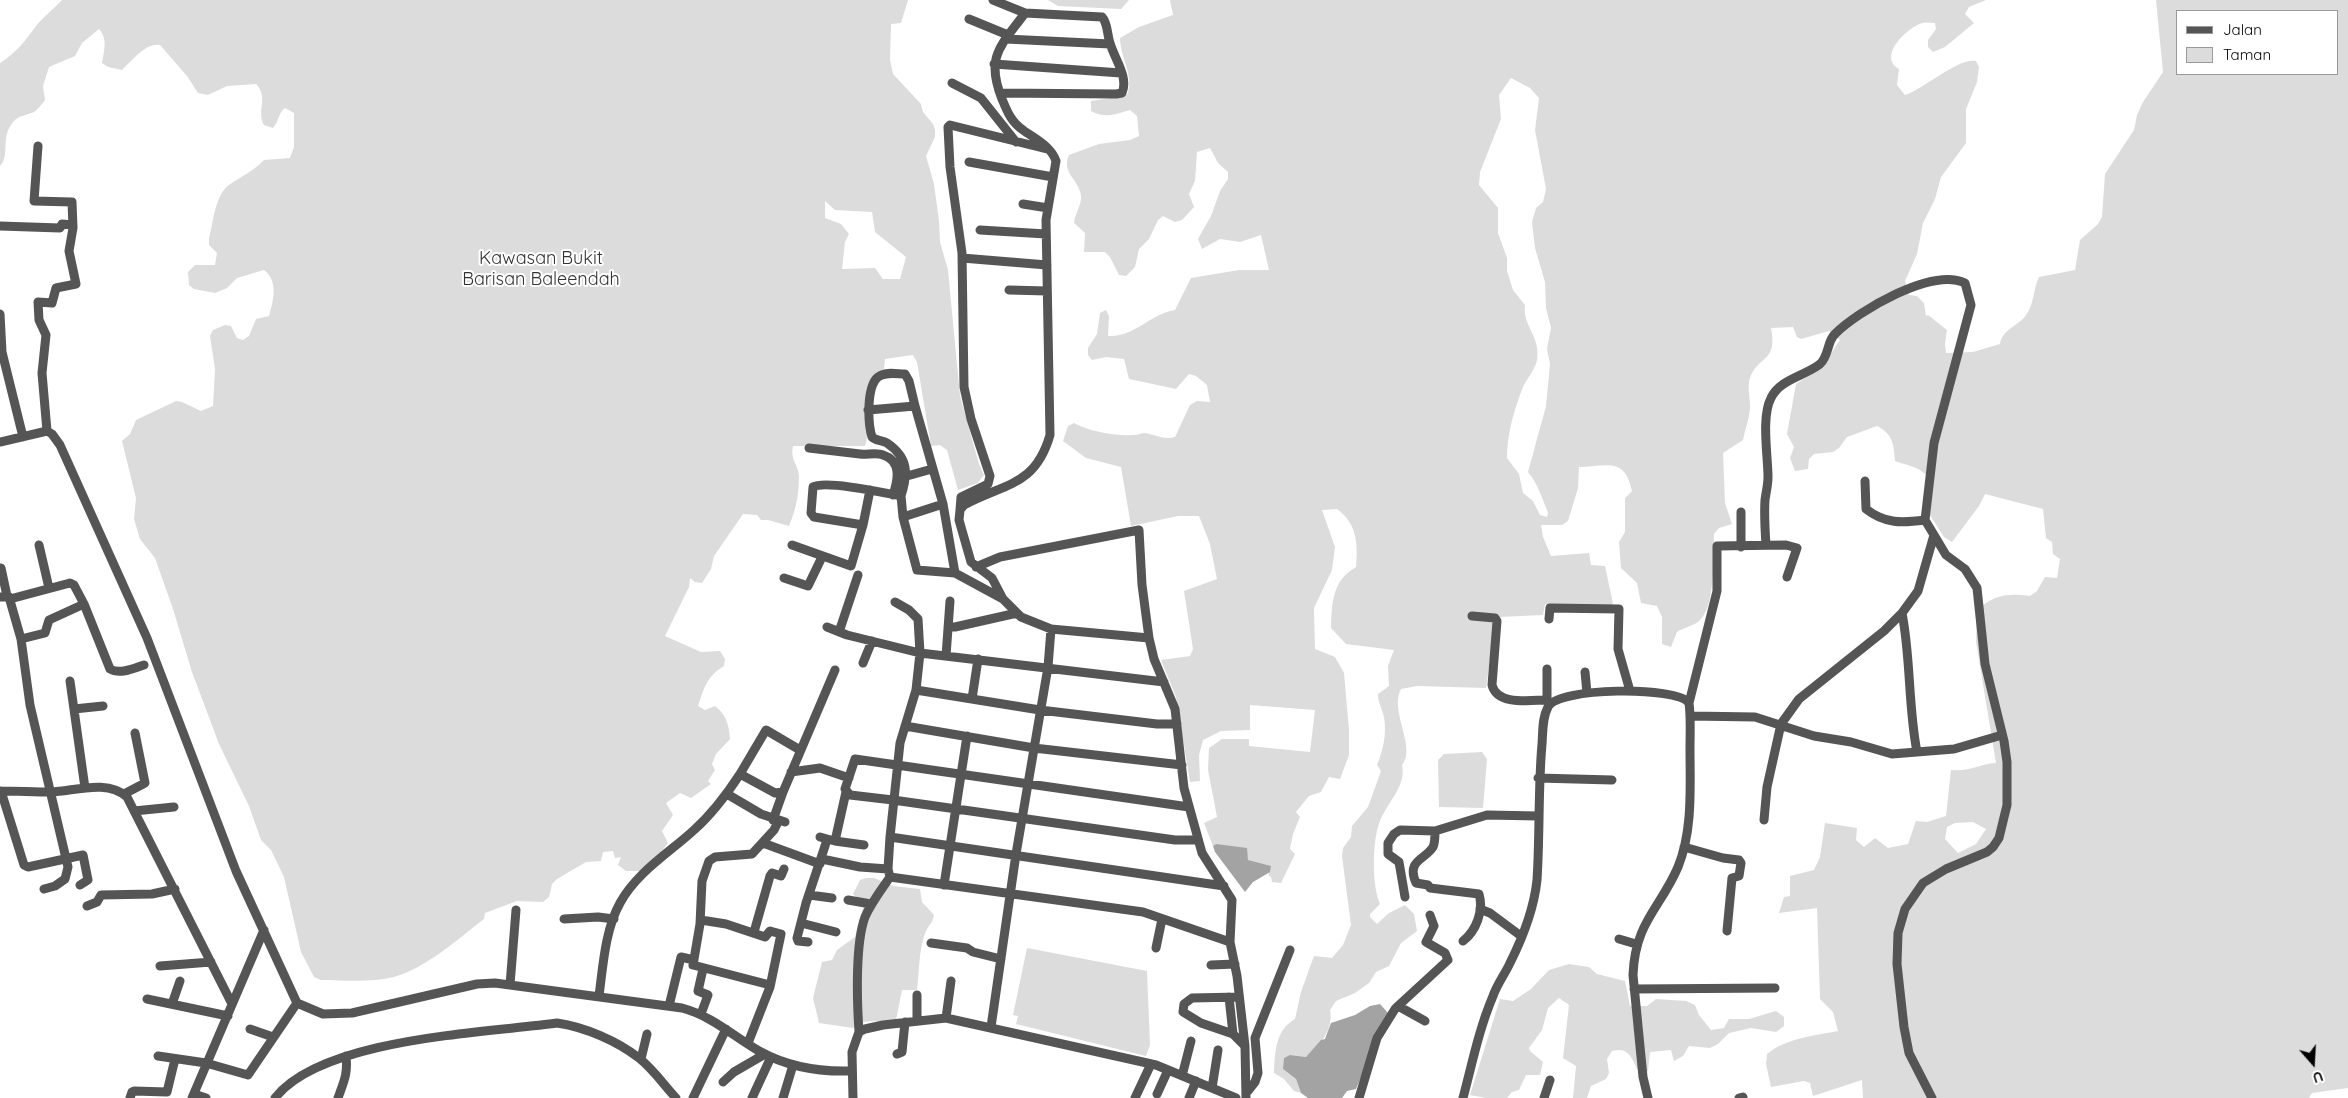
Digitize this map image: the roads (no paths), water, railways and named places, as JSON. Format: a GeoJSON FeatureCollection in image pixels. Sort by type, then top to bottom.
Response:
{"type":"FeatureCollection","features":[{"type":"Feature","properties":{"kind":"street"},"geometry":{"type":"LineString","coordinates":[[993,0],[1025,13],[1102,17],[1106,22],[1110,44],[1121,73],[1124,91],[1116,94],[1000,93]]}},
{"type":"Feature","properties":{"kind":"street"},"geometry":{"type":"LineString","coordinates":[[960,510],[970,502],[1022,479],[1034,470],[1045,453],[1050,435],[1046,234],[1048,208],[1056,161],[1049,150],[1016,125],[1009,116],[993,70],[1000,46],[1025,13]]}},
{"type":"Feature","properties":{"kind":"street"},"geometry":{"type":"LineString","coordinates":[[969,19],[1007,37],[1110,44]]}},
{"type":"Feature","properties":{"kind":"street"},"geometry":{"type":"LineString","coordinates":[[994,64],[1121,73]]}},
{"type":"Feature","properties":{"kind":"street"},"geometry":{"type":"LineString","coordinates":[[952,83],[981,98],[1016,142]]}},
{"type":"Feature","properties":{"kind":"street"},"geometry":{"type":"LineString","coordinates":[[1003,599],[992,578],[968,558],[959,520],[961,497],[988,484],[990,476],[971,419],[964,387],[962,258],[950,167],[948,127],[950,125],[1049,150]]}},
{"type":"Feature","properties":{"kind":"street"},"geometry":{"type":"LineString","coordinates":[[38,146],[34,202],[72,202],[73,224],[69,251],[76,284],[56,288],[52,303],[38,302],[39,320],[46,335],[42,374],[47,431]]}},
{"type":"Feature","properties":{"kind":"street"},"geometry":{"type":"LineString","coordinates":[[969,162],[1053,177]]}},
{"type":"Feature","properties":{"kind":"street"},"geometry":{"type":"LineString","coordinates":[[1024,204],[1048,208]]}},
{"type":"Feature","properties":{"kind":"street"},"geometry":{"type":"LineString","coordinates":[[0,226],[60,228],[62,224],[73,224]]}},
{"type":"Feature","properties":{"kind":"street"},"geometry":{"type":"LineString","coordinates":[[980,230],[1046,234]]}},
{"type":"Feature","properties":{"kind":"street"},"geometry":{"type":"LineString","coordinates":[[962,258],[1047,265]]}},
{"type":"Feature","properties":{"kind":"street"},"geometry":{"type":"LineString","coordinates":[[1766,545],[1765,502],[1768,478],[1766,439],[1769,403],[1772,395],[1780,386],[1822,362],[1833,335],[1885,298],[1916,286],[1953,280],[1964,283],[1971,305],[1934,443],[1925,520],[1946,555],[1965,569],[1973,578],[1978,588],[1985,664],[2007,762],[2007,805],[1999,838],[1987,852],[1946,869],[1923,883],[1905,909],[1898,933],[1897,964],[1904,1027],[1909,1052],[1932,1098]]}},
{"type":"Feature","properties":{"kind":"street"},"geometry":{"type":"LineString","coordinates":[[1009,290],[1047,291]]}},
{"type":"Feature","properties":{"kind":"street"},"geometry":{"type":"LineString","coordinates":[[0,314],[2,352],[22,436]]}},
{"type":"Feature","properties":{"kind":"street"},"geometry":{"type":"LineString","coordinates":[[897,495],[907,476],[904,464],[890,446],[872,437],[868,410],[874,383],[878,377],[889,373],[905,374],[909,381],[943,504],[955,573]]}},
{"type":"Feature","properties":{"kind":"street"},"geometry":{"type":"LineString","coordinates":[[868,410],[915,406]]}},
{"type":"Feature","properties":{"kind":"street"},"geometry":{"type":"LineString","coordinates":[[0,442],[47,431],[52,434],[60,445],[147,638],[236,870],[264,930],[290,993],[297,1003],[323,1014],[352,1013],[477,984],[510,985],[669,1006],[701,1014],[765,1054],[794,1065],[823,1072],[852,1071]]}},
{"type":"Feature","properties":{"kind":"street"},"geometry":{"type":"LineString","coordinates":[[809,448],[866,455],[882,454],[889,458],[898,469],[897,495],[917,570],[955,573],[1003,599],[1021,617],[1051,629],[1149,638]]}},
{"type":"Feature","properties":{"kind":"street"},"geometry":{"type":"LineString","coordinates":[[907,476],[932,469]]}},
{"type":"Feature","properties":{"kind":"street"},"geometry":{"type":"LineString","coordinates":[[1865,481],[1866,509],[1873,514],[1899,523],[1925,520]]}},
{"type":"Feature","properties":{"kind":"street"},"geometry":{"type":"LineString","coordinates":[[863,525],[814,517],[811,513],[813,487],[821,485],[897,495]]}},
{"type":"Feature","properties":{"kind":"street"},"geometry":{"type":"LineString","coordinates":[[792,545],[851,566],[863,525],[870,490]]}},
{"type":"Feature","properties":{"kind":"street"},"geometry":{"type":"LineString","coordinates":[[903,517],[943,504]]}},
{"type":"Feature","properties":{"kind":"street"},"geometry":{"type":"LineString","coordinates":[[1741,512],[1741,546]]}},
{"type":"Feature","properties":{"kind":"street"},"geometry":{"type":"LineString","coordinates":[[976,566],[1000,557],[1139,530],[1142,585],[1149,638],[1154,659],[1171,695],[1177,724],[1184,788],[1198,840],[1207,860],[1232,900],[1230,942],[1235,964],[1245,1046],[1247,1095]]}},
{"type":"Feature","properties":{"kind":"street"},"geometry":{"type":"LineString","coordinates":[[1764,820],[1767,787],[1780,724],[1799,698],[1884,631],[1902,613],[1918,591],[1934,535]]}},
{"type":"Feature","properties":{"kind":"street"},"geometry":{"type":"LineString","coordinates":[[39,545],[49,588]]}},
{"type":"Feature","properties":{"kind":"street"},"geometry":{"type":"LineString","coordinates":[[1648,1098],[1643,1077],[1633,963],[1636,944],[1649,914],[1677,868],[1684,846],[1690,787],[1689,702],[1717,590],[1718,546],[1786,545],[1797,548],[1787,577]]}},
{"type":"Feature","properties":{"kind":"street"},"geometry":{"type":"LineString","coordinates":[[784,578],[808,586],[822,557]]}},
{"type":"Feature","properties":{"kind":"street"},"geometry":{"type":"LineString","coordinates":[[1,568],[5,597],[22,639],[30,705],[60,825],[62,860],[68,870],[65,879],[55,886],[44,890]]}},
{"type":"Feature","properties":{"kind":"street"},"geometry":{"type":"LineString","coordinates":[[839,632],[858,575]]}},
{"type":"Feature","properties":{"kind":"street"},"geometry":{"type":"LineString","coordinates":[[5,597],[72,583],[84,604],[110,669],[124,671],[144,665]]}},
{"type":"Feature","properties":{"kind":"street"},"geometry":{"type":"LineString","coordinates":[[946,656],[950,601]]}},
{"type":"Feature","properties":{"kind":"street"},"geometry":{"type":"LineString","coordinates":[[853,1098],[852,1052],[859,1032],[858,967],[863,923],[871,904],[889,873],[893,800],[900,743],[916,690],[920,653],[918,619],[910,610],[895,602]]}},
{"type":"Feature","properties":{"kind":"street"},"geometry":{"type":"LineString","coordinates":[[22,639],[45,633],[49,620],[84,604]]}},
{"type":"Feature","properties":{"kind":"street"},"geometry":{"type":"LineString","coordinates":[[1549,619],[1550,608],[1619,609],[1618,649],[1632,691]]}},
{"type":"Feature","properties":{"kind":"street"},"geometry":{"type":"LineString","coordinates":[[948,627],[1017,612]]}},
{"type":"Feature","properties":{"kind":"street"},"geometry":{"type":"LineString","coordinates":[[1902,613],[1906,634],[1908,681],[1913,711],[1911,724],[1917,752]]}},
{"type":"Feature","properties":{"kind":"street"},"geometry":{"type":"LineString","coordinates":[[1472,616],[1495,618],[1497,620],[1492,685],[1496,693],[1507,699],[1548,702],[1587,693],[1632,691],[1678,695],[1689,702]]}},
{"type":"Feature","properties":{"kind":"street"},"geometry":{"type":"LineString","coordinates":[[827,627],[839,632],[920,653],[1164,682]]}},
{"type":"Feature","properties":{"kind":"street"},"geometry":{"type":"LineString","coordinates":[[991,1026],[1016,854],[1048,667],[1051,629]]}},
{"type":"Feature","properties":{"kind":"street"},"geometry":{"type":"LineString","coordinates":[[863,663],[872,641]]}},
{"type":"Feature","properties":{"kind":"street"},"geometry":{"type":"LineString","coordinates":[[972,699],[978,660]]}},
{"type":"Feature","properties":{"kind":"street"},"geometry":{"type":"LineString","coordinates":[[1463,1098],[1480,1030],[1493,994],[1511,962],[1528,922],[1537,882],[1540,831],[1538,778],[1542,726],[1548,702],[1547,669]]}},
{"type":"Feature","properties":{"kind":"street"},"geometry":{"type":"LineString","coordinates":[[770,985],[693,966],[700,920],[702,881],[709,861],[715,858],[752,854],[763,843],[778,821],[783,792],[835,670]]}},
{"type":"Feature","properties":{"kind":"street"},"geometry":{"type":"LineString","coordinates":[[1585,672],[1587,693]]}},
{"type":"Feature","properties":{"kind":"street"},"geometry":{"type":"LineString","coordinates":[[70,681],[85,788]]}},
{"type":"Feature","properties":{"kind":"street"},"geometry":{"type":"LineString","coordinates":[[916,690],[1040,710],[1157,724],[1177,724]]}},
{"type":"Feature","properties":{"kind":"street"},"geometry":{"type":"LineString","coordinates":[[74,709],[103,706]]}},
{"type":"Feature","properties":{"kind":"street"},"geometry":{"type":"LineString","coordinates":[[1690,716],[1755,717],[1814,736],[1850,742],[1892,754],[1954,749],[2002,735]]}},
{"type":"Feature","properties":{"kind":"street"},"geometry":{"type":"LineString","coordinates":[[905,726],[1034,748],[1182,765]]}},
{"type":"Feature","properties":{"kind":"street"},"geometry":{"type":"LineString","coordinates":[[599,996],[614,919],[623,898],[639,877],[695,829],[727,794],[766,730],[800,750]]}},
{"type":"Feature","properties":{"kind":"street"},"geometry":{"type":"LineString","coordinates":[[124,794],[144,783],[135,733]]}},
{"type":"Feature","properties":{"kind":"street"},"geometry":{"type":"LineString","coordinates":[[944,885],[967,736]]}},
{"type":"Feature","properties":{"kind":"street"},"geometry":{"type":"LineString","coordinates":[[808,942],[797,940],[800,923],[827,839],[846,792],[855,759],[1189,807]]}},
{"type":"Feature","properties":{"kind":"street"},"geometry":{"type":"LineString","coordinates":[[791,772],[820,768],[849,778]]}},
{"type":"Feature","properties":{"kind":"street"},"geometry":{"type":"LineString","coordinates":[[740,774],[775,793],[783,792]]}},
{"type":"Feature","properties":{"kind":"street"},"geometry":{"type":"LineString","coordinates":[[1538,778],[1612,780]]}},
{"type":"Feature","properties":{"kind":"street"},"geometry":{"type":"LineString","coordinates":[[80,885],[88,880],[84,856],[81,855],[26,867],[24,865],[1,791],[49,787],[107,788],[124,794],[175,889],[232,1004]]}},
{"type":"Feature","properties":{"kind":"street"},"geometry":{"type":"LineString","coordinates":[[846,792],[850,795],[875,800],[893,800],[1175,840],[1198,840]]}},
{"type":"Feature","properties":{"kind":"street"},"geometry":{"type":"LineString","coordinates":[[727,794],[778,821]]}},
{"type":"Feature","properties":{"kind":"street"},"geometry":{"type":"LineString","coordinates":[[134,811],[174,807]]}},
{"type":"Feature","properties":{"kind":"street"},"geometry":{"type":"LineString","coordinates":[[1405,897],[1399,862],[1388,854],[1388,843],[1394,834],[1400,830],[1435,831],[1487,816],[1538,816]]}},
{"type":"Feature","properties":{"kind":"street"},"geometry":{"type":"LineString","coordinates":[[1435,831],[1434,845],[1414,867],[1415,881],[1428,885],[1430,888],[1477,893],[1480,897],[1480,909],[1472,931],[1463,941]]}},
{"type":"Feature","properties":{"kind":"street"},"geometry":{"type":"LineString","coordinates":[[890,837],[1224,886]]}},
{"type":"Feature","properties":{"kind":"street"},"geometry":{"type":"LineString","coordinates":[[827,839],[864,845]]}},
{"type":"Feature","properties":{"kind":"street"},"geometry":{"type":"LineString","coordinates":[[763,843],[821,862],[860,867],[944,885],[1143,912],[1230,942]]}},
{"type":"Feature","properties":{"kind":"street"},"geometry":{"type":"LineString","coordinates":[[1684,846],[1723,858],[1739,860],[1741,863],[1739,876],[1732,878],[1727,931]]}},
{"type":"Feature","properties":{"kind":"street"},"geometry":{"type":"LineString","coordinates":[[754,932],[770,876],[772,874],[781,876],[784,869]]}},
{"type":"Feature","properties":{"kind":"street"},"geometry":{"type":"LineString","coordinates":[[87,906],[97,902],[101,895],[152,894],[175,889]]}},
{"type":"Feature","properties":{"kind":"street"},"geometry":{"type":"LineString","coordinates":[[810,895],[832,898]]}},
{"type":"Feature","properties":{"kind":"street"},"geometry":{"type":"LineString","coordinates":[[848,900],[871,904]]}},
{"type":"Feature","properties":{"kind":"street"},"geometry":{"type":"LineString","coordinates":[[1480,909],[1490,913],[1521,936]]}},
{"type":"Feature","properties":{"kind":"street"},"geometry":{"type":"LineString","coordinates":[[510,985],[512,934],[516,910]]}},
{"type":"Feature","properties":{"kind":"street"},"geometry":{"type":"LineString","coordinates":[[1359,1098],[1377,1038],[1398,1006],[1448,960],[1445,953],[1426,942],[1434,926],[1430,915]]}},
{"type":"Feature","properties":{"kind":"street"},"geometry":{"type":"LineString","coordinates":[[564,919],[598,917],[614,919]]}},
{"type":"Feature","properties":{"kind":"street"},"geometry":{"type":"LineString","coordinates":[[1156,948],[1162,919]]}},
{"type":"Feature","properties":{"kind":"street"},"geometry":{"type":"LineString","coordinates":[[700,920],[726,924],[766,937],[770,931],[781,934],[770,985],[748,1043]]}},
{"type":"Feature","properties":{"kind":"street"},"geometry":{"type":"LineString","coordinates":[[800,923],[836,932]]}},
{"type":"Feature","properties":{"kind":"street"},"geometry":{"type":"LineString","coordinates":[[206,1098],[193,1096],[264,930]]}},
{"type":"Feature","properties":{"kind":"street"},"geometry":{"type":"LineString","coordinates":[[1619,939],[1636,944]]}},
{"type":"Feature","properties":{"kind":"street"},"geometry":{"type":"LineString","coordinates":[[931,943],[967,948],[973,952],[1001,959]]}},
{"type":"Feature","properties":{"kind":"street"},"geometry":{"type":"LineString","coordinates":[[1247,1095],[1258,1073],[1255,1038],[1290,950]]}},
{"type":"Feature","properties":{"kind":"street"},"geometry":{"type":"LineString","coordinates":[[669,1006],[681,957],[694,960]]}},
{"type":"Feature","properties":{"kind":"street"},"geometry":{"type":"LineString","coordinates":[[160,966],[211,962]]}},
{"type":"Feature","properties":{"kind":"street"},"geometry":{"type":"LineString","coordinates":[[1211,965],[1235,964]]}},
{"type":"Feature","properties":{"kind":"street"},"geometry":{"type":"LineString","coordinates":[[701,1014],[708,995],[698,991],[703,969]]}},
{"type":"Feature","properties":{"kind":"street"},"geometry":{"type":"LineString","coordinates":[[172,1004],[180,981]]}},
{"type":"Feature","properties":{"kind":"street"},"geometry":{"type":"LineString","coordinates":[[946,1018],[951,981]]}},
{"type":"Feature","properties":{"kind":"street"},"geometry":{"type":"LineString","coordinates":[[1634,989],[1775,988]]}},
{"type":"Feature","properties":{"kind":"street"},"geometry":{"type":"LineString","coordinates":[[917,995],[917,1021]]}},
{"type":"Feature","properties":{"kind":"street"},"geometry":{"type":"LineString","coordinates":[[1229,997],[1233,1034]]}},
{"type":"Feature","properties":{"kind":"street"},"geometry":{"type":"LineString","coordinates":[[1238,997],[1188,1000],[1184,1004],[1183,1012],[1201,1024],[1233,1034],[1245,1046]]}},
{"type":"Feature","properties":{"kind":"street"},"geometry":{"type":"LineString","coordinates":[[147,999],[228,1016]]}},
{"type":"Feature","properties":{"kind":"street"},"geometry":{"type":"LineString","coordinates":[[158,1056],[206,1063],[248,1074],[297,1003]]}},
{"type":"Feature","properties":{"kind":"street"},"geometry":{"type":"LineString","coordinates":[[1398,1006],[1425,1021]]}},
{"type":"Feature","properties":{"kind":"street"},"geometry":{"type":"LineString","coordinates":[[859,1032],[865,1028],[946,1018],[991,1026],[1083,1050],[1151,1064],[1236,1098]]}},
{"type":"Feature","properties":{"kind":"street"},"geometry":{"type":"LineString","coordinates":[[897,1054],[902,1052],[905,1022]]}},
{"type":"Feature","properties":{"kind":"street"},"geometry":{"type":"LineString","coordinates":[[275,1098],[285,1087],[301,1075],[346,1056],[416,1042],[558,1023],[575,1026],[628,1051],[641,1060],[676,1098]]}},
{"type":"Feature","properties":{"kind":"street"},"geometry":{"type":"LineString","coordinates":[[250,1029],[273,1036]]}},
{"type":"Feature","properties":{"kind":"street"},"geometry":{"type":"LineString","coordinates":[[693,1098],[726,1029]]}},
{"type":"Feature","properties":{"kind":"street"},"geometry":{"type":"LineString","coordinates":[[641,1060],[647,1034]]}},
{"type":"Feature","properties":{"kind":"street"},"geometry":{"type":"LineString","coordinates":[[1182,1076],[1191,1041]]}},
{"type":"Feature","properties":{"kind":"street"},"geometry":{"type":"LineString","coordinates":[[1212,1088],[1218,1050]]}},
{"type":"Feature","properties":{"kind":"street"},"geometry":{"type":"LineString","coordinates":[[723,1082],[734,1072],[765,1054]]}},
{"type":"Feature","properties":{"kind":"street"},"geometry":{"type":"LineString","coordinates":[[752,1098],[765,1054]]}},
{"type":"Feature","properties":{"kind":"street"},"geometry":{"type":"LineString","coordinates":[[338,1098],[342,1082],[347,1075],[346,1056]]}},
{"type":"Feature","properties":{"kind":"street"},"geometry":{"type":"LineString","coordinates":[[130,1098],[133,1091],[168,1092],[175,1058]]}},
{"type":"Feature","properties":{"kind":"street"},"geometry":{"type":"LineString","coordinates":[[1135,1098],[1151,1064]]}},
{"type":"Feature","properties":{"kind":"street"},"geometry":{"type":"LineString","coordinates":[[783,1098],[794,1065]]}},
{"type":"Feature","properties":{"kind":"street"},"geometry":{"type":"LineString","coordinates":[[1157,1094],[1168,1070]]}},
{"type":"Feature","properties":{"kind":"street"},"geometry":{"type":"LineString","coordinates":[[1544,1098],[1550,1080]]}},
{"type":"Feature","properties":{"kind":"street"},"geometry":{"type":"LineString","coordinates":[[1189,1098],[1196,1081]]}},
{"type":"Feature","properties":{"kind":"park label","name":"Kawasan Bukit Barisan Baleendah"},"geometry":{"type":"Point","coordinates":[541,269]}}]}
